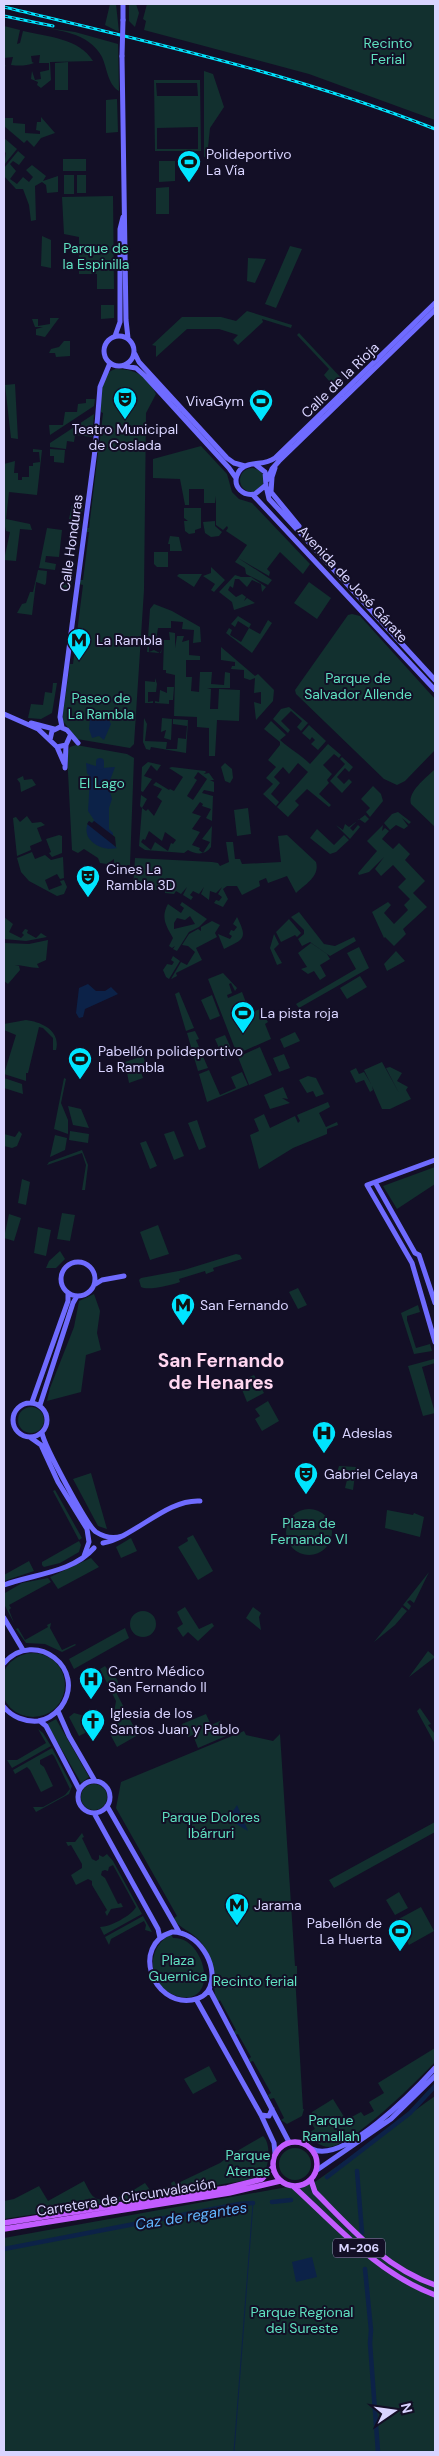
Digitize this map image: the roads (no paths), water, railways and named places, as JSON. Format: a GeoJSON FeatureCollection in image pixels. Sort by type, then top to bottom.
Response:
{"type":"FeatureCollection","features":[{"type":"Feature","properties":{"kind":"main road"},"geometry":{"type":"LineString","coordinates":[[280,2181],[273,2167],[275,2153],[289,2142],[299,2142],[312,2149],[317,2160],[317,2170],[311,2180],[304,2185],[293,2186]]}},
{"type":"Feature","properties":{"kind":"main road","name":"Carretera de Circunvalación"},"geometry":{"type":"LineString","coordinates":[[4,2223],[227,2188],[262,2179],[273,2167]]}},
{"type":"Feature","properties":{"kind":"main road","name":"M-206"},"geometry":{"type":"LineString","coordinates":[[311,2180],[321,2198],[375,2251],[412,2276],[435,2286]]}},
{"type":"Feature","properties":{"kind":"main road","name":"Carretera de Circunvalación"},"geometry":{"type":"LineString","coordinates":[[4,2229],[229,2193],[280,2181]]}},
{"type":"Feature","properties":{"kind":"main road","name":"M-206"},"geometry":{"type":"LineString","coordinates":[[280,2181],[293,2186],[369,2257],[408,2283],[435,2294]]}},
{"type":"Feature","properties":{"kind":"street"},"geometry":{"type":"LineString","coordinates":[[123,4],[124,194],[128,338],[134,345],[135,354],[139,362],[227,458],[234,463],[245,466],[256,465],[263,469],[266,483],[260,492],[253,495],[242,492],[236,479],[223,461],[144,376],[136,368],[110,363],[104,350],[107,341],[115,336],[120,322],[120,229],[124,194]]}},
{"type":"Feature","properties":{"kind":"street","name":"Calle de la Rioja"},"geometry":{"type":"LineString","coordinates":[[256,465],[267,463],[275,458],[435,303]]}},
{"type":"Feature","properties":{"kind":"street","name":"Calle de la Rioja"},"geometry":{"type":"LineString","coordinates":[[266,483],[270,473],[279,461],[435,310]]}},
{"type":"Feature","properties":{"kind":"street"},"geometry":{"type":"LineString","coordinates":[[115,336],[128,338]]}},
{"type":"Feature","properties":{"kind":"street"},"geometry":{"type":"LineString","coordinates":[[124,366],[132,360],[135,354]]}},
{"type":"Feature","properties":{"kind":"street","name":"Calle Honduras"},"geometry":{"type":"LineString","coordinates":[[62,727],[60,716],[95,450],[100,387],[110,363]]}},
{"type":"Feature","properties":{"kind":"street","name":"Calle de la Rioja"},"geometry":{"type":"LineString","coordinates":[[279,461],[273,475],[271,492],[306,533],[311,543]]}},
{"type":"Feature","properties":{"kind":"street"},"geometry":{"type":"LineString","coordinates":[[236,479],[239,471],[245,466]]}},
{"type":"Feature","properties":{"kind":"street","name":"Avenida de José Gárate"},"geometry":{"type":"LineString","coordinates":[[266,483],[269,499],[435,680]]}},
{"type":"Feature","properties":{"kind":"street","name":"Avenida de José Gárate"},"geometry":{"type":"LineString","coordinates":[[253,495],[435,690]]}},
{"type":"Feature","properties":{"kind":"street"},"geometry":{"type":"LineString","coordinates":[[4,714],[54,729],[62,727],[67,730],[70,736],[66,745],[65,768],[57,747],[38,729],[20,720]]}},
{"type":"Feature","properties":{"kind":"street"},"geometry":{"type":"LineString","coordinates":[[50,741],[50,735],[54,729]]}},
{"type":"Feature","properties":{"kind":"street"},"geometry":{"type":"LineString","coordinates":[[57,747],[66,745]]}},
{"type":"Feature","properties":{"kind":"street"},"geometry":{"type":"LineString","coordinates":[[435,1160],[367,1185],[410,1260],[435,1342]]}},
{"type":"Feature","properties":{"kind":"street"},"geometry":{"type":"LineString","coordinates":[[375,1182],[420,1259],[435,1303]]}},
{"type":"Feature","properties":{"kind":"street"},"geometry":{"type":"LineString","coordinates":[[410,1260],[415,1253]]}},
{"type":"Feature","properties":{"kind":"street"},"geometry":{"type":"LineString","coordinates":[[410,1260],[418,1262],[420,1259]]}},
{"type":"Feature","properties":{"kind":"street"},"geometry":{"type":"LineString","coordinates":[[102,1280],[94,1275],[85,1263],[76,1262],[68,1264],[60,1279],[68,1293],[77,1296],[88,1293],[94,1284],[102,1280],[124,1276]]}},
{"type":"Feature","properties":{"kind":"street"},"geometry":{"type":"LineString","coordinates":[[94,1275],[94,1284]]}},
{"type":"Feature","properties":{"kind":"street"},"geometry":{"type":"LineString","coordinates":[[32,1402],[68,1301],[68,1293]]}},
{"type":"Feature","properties":{"kind":"street"},"geometry":{"type":"LineString","coordinates":[[40,1405],[72,1302],[77,1296]]}},
{"type":"Feature","properties":{"kind":"street"},"geometry":{"type":"LineString","coordinates":[[31,1438],[42,1433],[48,1420],[46,1412],[40,1405],[32,1402],[19,1406],[13,1419],[14,1427],[20,1434],[31,1438],[41,1445],[62,1480],[100,1534],[103,1543]]}},
{"type":"Feature","properties":{"kind":"street"},"geometry":{"type":"LineString","coordinates":[[42,1433],[94,1548]]}},
{"type":"Feature","properties":{"kind":"street"},"geometry":{"type":"LineString","coordinates":[[4,1585],[61,1568],[84,1556],[94,1548],[100,1547],[103,1543],[122,1536],[180,1505],[200,1501]]}},
{"type":"Feature","properties":{"kind":"street"},"geometry":{"type":"LineString","coordinates":[[84,1556],[89,1540],[100,1534],[115,1538],[122,1536]]}},
{"type":"Feature","properties":{"kind":"street"},"geometry":{"type":"LineString","coordinates":[[4,1618],[23,1650]]}},
{"type":"Feature","properties":{"kind":"street"},"geometry":{"type":"LineString","coordinates":[[4,1652],[5,1661],[23,1650],[46,1652],[64,1668],[68,1692],[58,1710],[50,1717],[40,1720],[21,1719],[4,1707]]}},
{"type":"Feature","properties":{"kind":"street"},"geometry":{"type":"LineString","coordinates":[[58,1710],[70,1736],[95,1780],[102,1783],[108,1789],[110,1796],[108,1806],[102,1811],[94,1813],[86,1811],[80,1805],[77,1796],[79,1789],[88,1782],[95,1780]]}},
{"type":"Feature","properties":{"kind":"street"},"geometry":{"type":"LineString","coordinates":[[40,1720],[46,1726],[79,1789]]}},
{"type":"Feature","properties":{"kind":"street"},"geometry":{"type":"LineString","coordinates":[[108,1806],[179,1932]]}},
{"type":"Feature","properties":{"kind":"street"},"geometry":{"type":"LineString","coordinates":[[94,1813],[158,1929],[160,1938]]}},
{"type":"Feature","properties":{"kind":"street"},"geometry":{"type":"LineString","coordinates":[[209,1989],[196,1999],[182,2000],[170,1996],[155,1983],[151,1973],[150,1959],[152,1950],[160,1938],[172,1932],[179,1932],[195,1940],[205,1952],[211,1969],[209,1989],[289,2142]]}},
{"type":"Feature","properties":{"kind":"street"},"geometry":{"type":"LineString","coordinates":[[196,1999],[260,2113],[274,2143],[275,2153]]}},
{"type":"Feature","properties":{"kind":"street"},"geometry":{"type":"LineString","coordinates":[[312,2149],[318,2152],[332,2151],[361,2134],[405,2099],[435,2068]]}},
{"type":"Feature","properties":{"kind":"street"},"geometry":{"type":"LineString","coordinates":[[317,2170],[391,2119],[435,2076]]}},
{"type":"Feature","properties":{"kind":"street"},"geometry":{"type":"LineString","coordinates":[[260,2113],[262,2105],[271,2107]]}},
{"type":"Feature","properties":{"kind":"street"},"geometry":{"type":"LineString","coordinates":[[260,2113],[269,2116],[271,2107]]}},
{"type":"Feature","properties":{"kind":"water"},"geometry":{"type":"Polygon","coordinates":[[[98,716],[108,718],[111,724],[104,740],[99,736],[92,738],[89,729],[90,719],[98,716]]]}},
{"type":"Feature","properties":{"kind":"water"},"geometry":{"type":"Polygon","coordinates":[[[86,763],[102,768],[115,767],[108,786],[112,799],[109,808],[109,829],[113,833],[113,845],[117,848],[104,848],[89,839],[87,827],[89,821],[92,823],[94,820],[88,811],[90,777],[87,773],[86,763]]]}},
{"type":"Feature","properties":{"kind":"water"},"geometry":{"type":"Polygon","coordinates":[[[88,984],[96,991],[105,991],[111,987],[118,994],[85,1009],[83,1017],[79,1018],[76,1013],[79,988],[88,984]]]}},
{"type":"Feature","properties":{"kind":"water"},"geometry":{"type":"Polygon","coordinates":[[[237,1805],[248,1831],[228,1819],[237,1805]]]}},
{"type":"Feature","properties":{"kind":"water"},"geometry":{"type":"Polygon","coordinates":[[[312,2257],[317,2277],[296,2282],[292,2262],[312,2257]]]}},
{"type":"Feature","properties":{"kind":"waterway","name":"Caz de regantes"},"geometry":{"type":"LineString","coordinates":[[327,2177],[410,2113],[435,2086]]}},
{"type":"Feature","properties":{"kind":"waterway"},"geometry":{"type":"LineString","coordinates":[[357,2171],[362,2233]]}},
{"type":"Feature","properties":{"kind":"waterway"},"geometry":{"type":"LineString","coordinates":[[272,2202],[291,2200]]}},
{"type":"Feature","properties":{"kind":"waterway","name":"Caz de regantes"},"geometry":{"type":"LineString","coordinates":[[234,2452],[253,2203]]}},
{"type":"Feature","properties":{"kind":"waterway","name":"Caz de regantes"},"geometry":{"type":"LineString","coordinates":[[4,2249],[239,2204],[253,2203]]}},
{"type":"Feature","properties":{"kind":"waterway"},"geometry":{"type":"LineString","coordinates":[[365,2269],[371,2330],[370,2343],[378,2452]]}},
{"type":"Feature","properties":{"kind":"railway"},"geometry":{"type":"LineString","coordinates":[[4,7],[167,46],[275,75],[382,109],[435,129]]}},
{"type":"Feature","properties":{"kind":"railway"},"geometry":{"type":"LineString","coordinates":[[4,16],[53,26]]}},
{"type":"Feature","properties":{"kind":"place","name":"Polideportivo La Vía"},"geometry":{"type":"Point","coordinates":[189,183]}},
{"type":"Feature","properties":{"kind":"place","name":"Teatro Municipal de Coslada"},"geometry":{"type":"Point","coordinates":[125,420]}},
{"type":"Feature","properties":{"kind":"place","name":"VivaGym"},"geometry":{"type":"Point","coordinates":[261,422]}},
{"type":"Feature","properties":{"kind":"place","name":"La Rambla"},"geometry":{"type":"Point","coordinates":[79,661]}},
{"type":"Feature","properties":{"kind":"place","name":"Cines La Rambla 3D"},"geometry":{"type":"Point","coordinates":[88,898]}},
{"type":"Feature","properties":{"kind":"place","name":"La pista roja"},"geometry":{"type":"Point","coordinates":[243,1034]}},
{"type":"Feature","properties":{"kind":"place","name":"Pabellón polideportivo La Rambla"},"geometry":{"type":"Point","coordinates":[80,1080]}},
{"type":"Feature","properties":{"kind":"place","name":"San Fernando"},"geometry":{"type":"Point","coordinates":[183,1326]}},
{"type":"Feature","properties":{"kind":"place","name":"Adeslas"},"geometry":{"type":"Point","coordinates":[324,1454]}},
{"type":"Feature","properties":{"kind":"place","name":"Gabriel Celaya"},"geometry":{"type":"Point","coordinates":[306,1495]}},
{"type":"Feature","properties":{"kind":"place","name":"Centro Médico San Fernando II"},"geometry":{"type":"Point","coordinates":[91,1700]}},
{"type":"Feature","properties":{"kind":"place","name":"Iglesia de los Santos Juan y Pablo"},"geometry":{"type":"Point","coordinates":[93,1742]}},
{"type":"Feature","properties":{"kind":"place","name":"Jarama"},"geometry":{"type":"Point","coordinates":[237,1926]}},
{"type":"Feature","properties":{"kind":"place","name":"Pabellón de La Huerta"},"geometry":{"type":"Point","coordinates":[400,1952]}},
{"type":"Feature","properties":{"kind":"district","name":"San Fernando de Henares"},"geometry":{"type":"Point","coordinates":[221,1371]}},
{"type":"Feature","properties":{"kind":"park label","name":"Recinto Ferial"},"geometry":{"type":"Point","coordinates":[388,52]}},
{"type":"Feature","properties":{"kind":"park label","name":"Parque de la Espinilla"},"geometry":{"type":"Point","coordinates":[96,256]}},
{"type":"Feature","properties":{"kind":"park label","name":"Parque de Salvador Allende"},"geometry":{"type":"Point","coordinates":[358,686]}},
{"type":"Feature","properties":{"kind":"park label","name":"Paseo de La Rambla"},"geometry":{"type":"Point","coordinates":[101,706]}},
{"type":"Feature","properties":{"kind":"park label","name":"El Lago"},"geometry":{"type":"Point","coordinates":[102,783]}},
{"type":"Feature","properties":{"kind":"park label","name":"Plaza de Fernando VI"},"geometry":{"type":"Point","coordinates":[309,1532]}},
{"type":"Feature","properties":{"kind":"park label","name":"Parque Dolores Ibárruri"},"geometry":{"type":"Point","coordinates":[211,1825]}},
{"type":"Feature","properties":{"kind":"park label","name":"Plaza Guernica"},"geometry":{"type":"Point","coordinates":[178,1968]}},
{"type":"Feature","properties":{"kind":"park label","name":"Recinto ferial"},"geometry":{"type":"Point","coordinates":[255,1981]}},
{"type":"Feature","properties":{"kind":"park label","name":"Parque Ramallah"},"geometry":{"type":"Point","coordinates":[331,2128]}},
{"type":"Feature","properties":{"kind":"park label","name":"Parque Atenas"},"geometry":{"type":"Point","coordinates":[248,2164]}},
{"type":"Feature","properties":{"kind":"park label","name":"Parque Regional del Sureste"},"geometry":{"type":"Point","coordinates":[302,2320]}}]}
